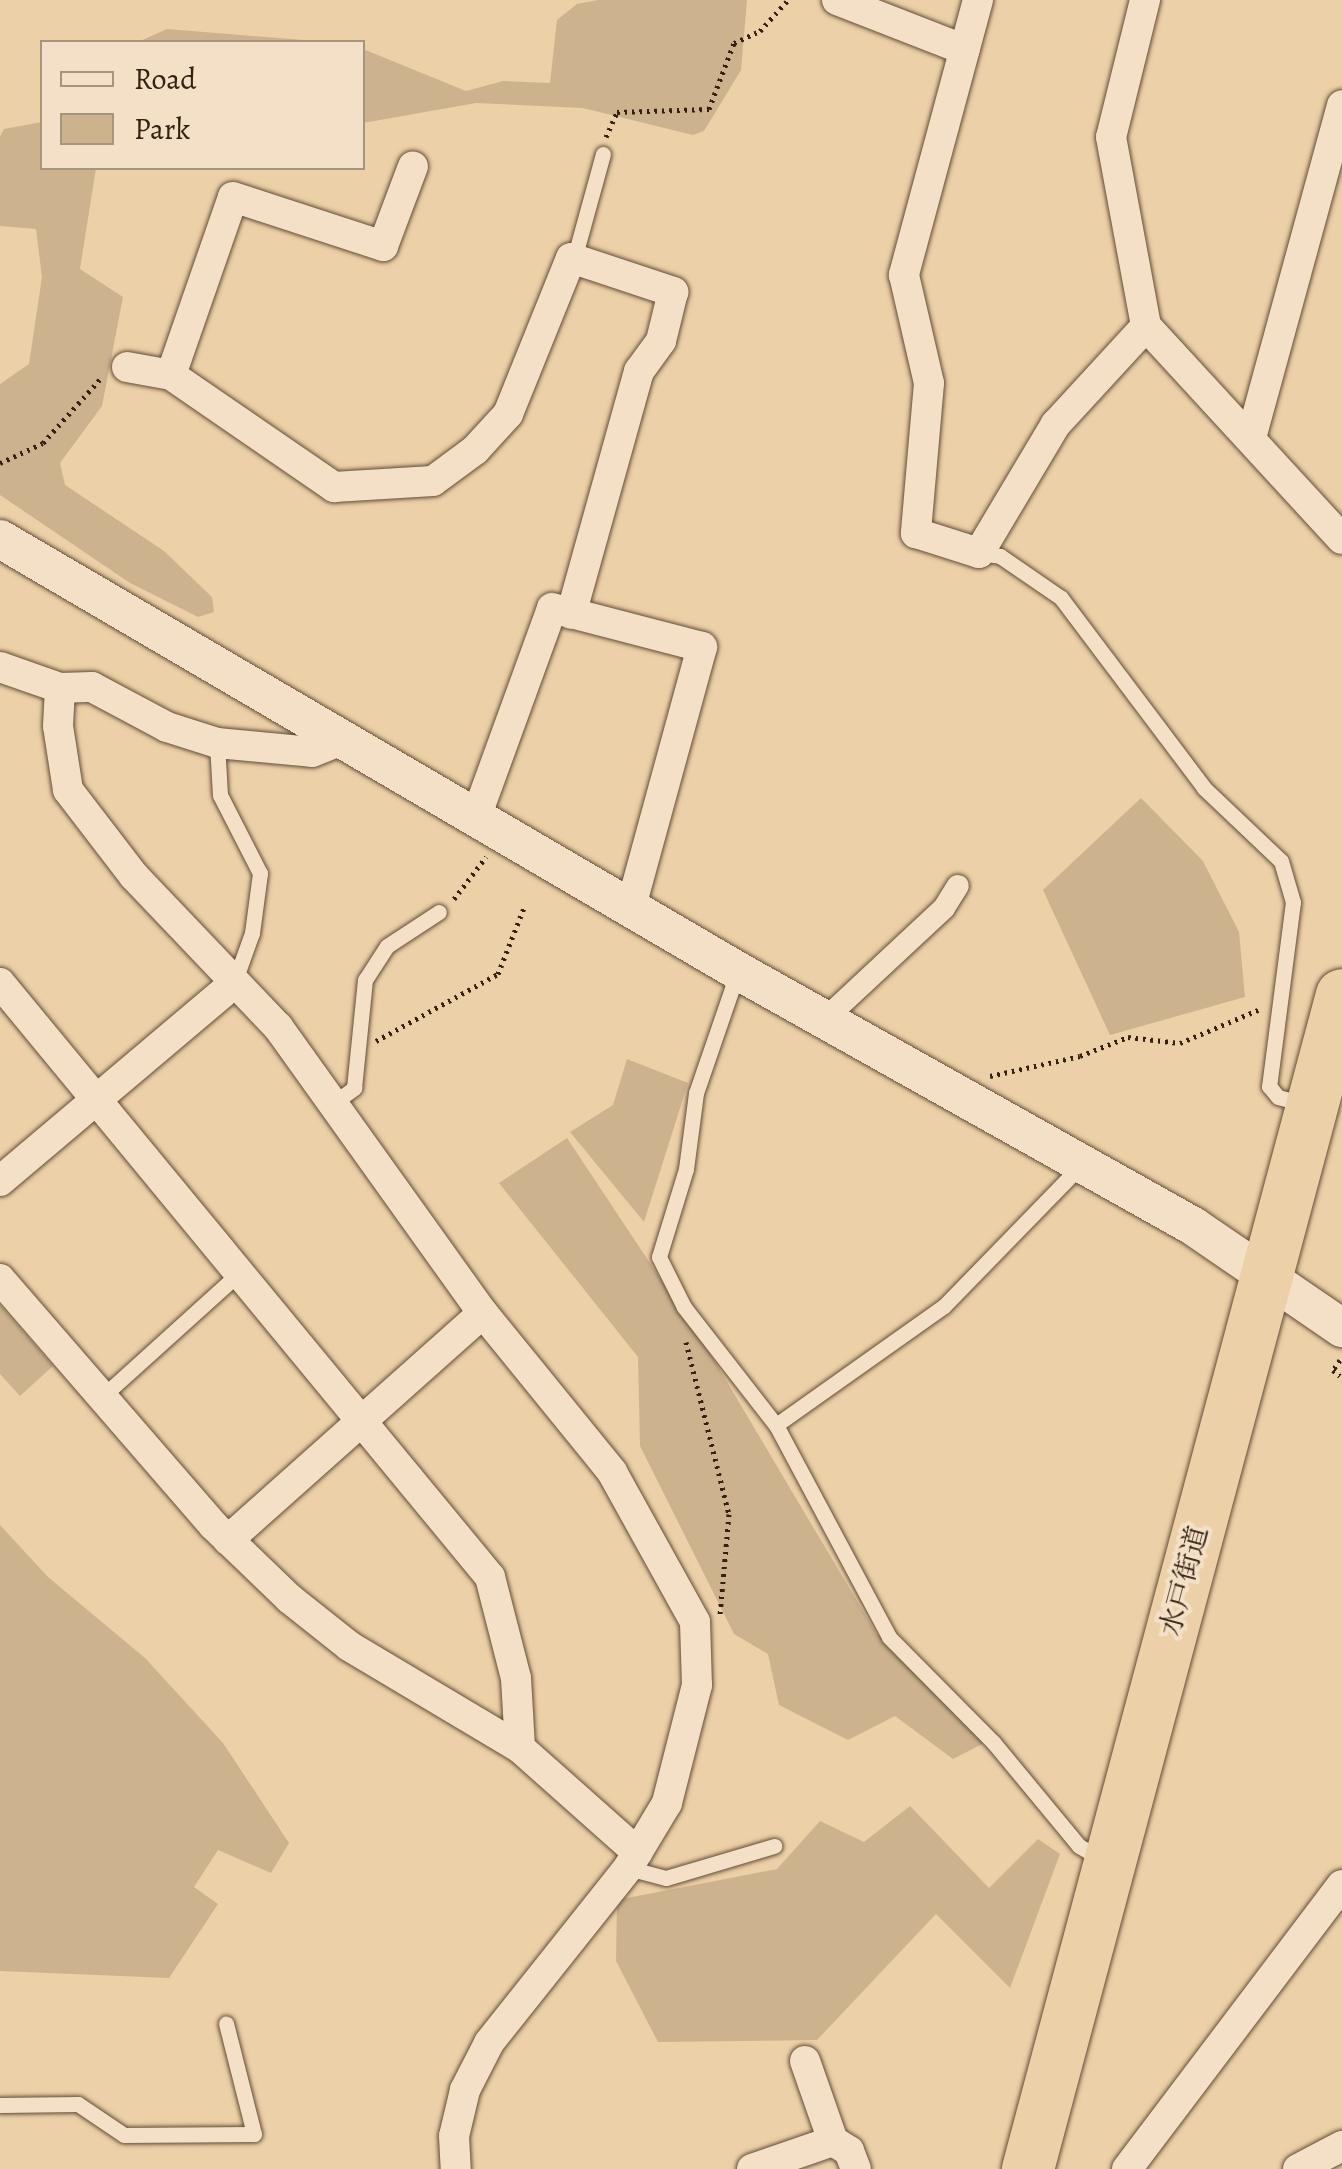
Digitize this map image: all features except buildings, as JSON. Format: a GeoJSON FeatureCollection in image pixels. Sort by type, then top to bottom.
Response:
{"type":"FeatureCollection","features":[{"type":"Feature","properties":{"kind":"highway","name":"水戸街道"},"geometry":{"type":"LineString","coordinates":[[1028,2169],[1342,994]]}},
{"type":"Feature","properties":{"kind":"street"},"geometry":{"type":"LineString","coordinates":[[837,0],[965,50]]}},
{"type":"Feature","properties":{"kind":"street"},"geometry":{"type":"LineString","coordinates":[[978,0],[904,275],[928,383],[916,534],[978,554],[1056,424],[1146,326]]}},
{"type":"Feature","properties":{"kind":"street"},"geometry":{"type":"LineString","coordinates":[[1146,0],[1111,136],[1146,326],[1342,538]]}},
{"type":"Feature","properties":{"kind":"street"},"geometry":{"type":"LineString","coordinates":[[1251,438],[1342,105]]}},
{"type":"Feature","properties":{"kind":"street"},"geometry":{"type":"LineString","coordinates":[[171,375],[233,197],[383,246],[412,166]]}},
{"type":"Feature","properties":{"kind":"street"},"geometry":{"type":"LineString","coordinates":[[126,367],[171,375],[334,487],[433,482],[476,450],[508,414],[574,259],[673,292],[661,341],[639,371],[571,614]]}},
{"type":"Feature","properties":{"kind":"street"},"geometry":{"type":"LineString","coordinates":[[0,539],[738,971],[1082,1164],[1268,1274],[1341,1344]]}},
{"type":"Feature","properties":{"kind":"street"},"geometry":{"type":"LineString","coordinates":[[488,825],[552,608],[702,647],[630,907]]}},
{"type":"Feature","properties":{"kind":"street"},"geometry":{"type":"LineString","coordinates":[[0,667],[60,688],[92,687],[166,727],[217,743],[312,752],[342,740]]}},
{"type":"Feature","properties":{"kind":"street"},"geometry":{"type":"LineString","coordinates":[[60,688],[58,726],[68,790],[101,838],[278,1027],[483,1314],[612,1472],[685,1594],[698,1650],[697,1685],[668,1803],[632,1860],[489,2043],[465,2090],[454,2136],[456,2169]]}},
{"type":"Feature","properties":{"kind":"street"},"geometry":{"type":"LineString","coordinates":[[825,1019],[944,908],[958,886]]}},
{"type":"Feature","properties":{"kind":"street"},"geometry":{"type":"LineString","coordinates":[[0,983],[237,1276],[490,1576],[516,1678],[520,1748]]}},
{"type":"Feature","properties":{"kind":"street"},"geometry":{"type":"LineString","coordinates":[[0,1182],[96,1105],[234,983]]}},
{"type":"Feature","properties":{"kind":"street"},"geometry":{"type":"LineString","coordinates":[[0,1278],[228,1540],[349,1646],[520,1748],[632,1860]]}},
{"type":"Feature","properties":{"kind":"street"},"geometry":{"type":"LineString","coordinates":[[228,1540],[483,1314]]}},
{"type":"Feature","properties":{"kind":"street"},"geometry":{"type":"LineString","coordinates":[[1126,2169],[1342,1885]]}},
{"type":"Feature","properties":{"kind":"street"},"geometry":{"type":"LineString","coordinates":[[804,2061],[834,2142],[849,2152],[856,2169]]}},
{"type":"Feature","properties":{"kind":"street"},"geometry":{"type":"LineString","coordinates":[[761,2168],[834,2142]]}},
{"type":"Feature","properties":{"kind":"street"},"geometry":{"type":"LineString","coordinates":[[1298,2169],[1342,2146]]}},
{"type":"Feature","properties":{"kind":"lane"},"geometry":{"type":"LineString","coordinates":[[574,259],[603,154]]}},
{"type":"Feature","properties":{"kind":"lane"},"geometry":{"type":"LineString","coordinates":[[978,554],[1000,556],[1061,598],[1204,788],[1281,861],[1293,902],[1269,1086],[1278,1098],[1312,1107]]}},
{"type":"Feature","properties":{"kind":"lane"},"geometry":{"type":"LineString","coordinates":[[217,743],[220,795],[260,873],[252,933],[234,983]]}},
{"type":"Feature","properties":{"kind":"lane"},"geometry":{"type":"LineString","coordinates":[[334,1102],[354,1088],[364,980],[387,946],[438,912]]}},
{"type":"Feature","properties":{"kind":"lane"},"geometry":{"type":"LineString","coordinates":[[738,971],[696,1092],[686,1168],[660,1239],[659,1257],[696,1324],[776,1426],[890,1637],[993,1742],[1080,1846],[1108,1864]]}},
{"type":"Feature","properties":{"kind":"lane"},"geometry":{"type":"LineString","coordinates":[[776,1426],[944,1306],[1082,1164]]}},
{"type":"Feature","properties":{"kind":"lane"},"geometry":{"type":"LineString","coordinates":[[102,1396],[237,1276]]}},
{"type":"Feature","properties":{"kind":"lane"},"geometry":{"type":"LineString","coordinates":[[632,1860],[666,1878],[774,1846]]}},
{"type":"Feature","properties":{"kind":"lane"},"geometry":{"type":"LineString","coordinates":[[0,2105],[78,2104],[124,2134],[254,2134],[226,2023]]}},
{"type":"Feature","properties":{"kind":"path"},"geometry":{"type":"LineString","coordinates":[[603,154],[617,112],[710,109],[734,43],[760,31],[788,0]]}},
{"type":"Feature","properties":{"kind":"path"},"geometry":{"type":"LineString","coordinates":[[0,463],[43,443],[102,377],[126,367]]}},
{"type":"Feature","properties":{"kind":"path"},"geometry":{"type":"LineString","coordinates":[[438,912],[464,891],[488,825]]}},
{"type":"Feature","properties":{"kind":"path"},"geometry":{"type":"LineString","coordinates":[[355,1049],[410,1028],[498,974],[525,905]]}},
{"type":"Feature","properties":{"kind":"path"},"geometry":{"type":"LineString","coordinates":[[971,1102],[994,1072],[1080,1056],[1128,1037],[1180,1043],[1256,1008],[1275,1025]]}},
{"type":"Feature","properties":{"kind":"path"},"geometry":{"type":"LineString","coordinates":[[696,1324],[685,1350],[729,1514],[724,1605],[698,1650]]}},
{"type":"Feature","properties":{"kind":"path"},"geometry":{"type":"LineString","coordinates":[[1340,1376],[1333,1370],[1341,1344]]}},
{"type":"Feature","properties":{"kind":"green space"},"geometry":{"type":"Polygon","coordinates":[[[598,0],[747,0],[741,70],[704,131],[693,135],[583,108],[476,103],[365,123],[365,50],[466,91],[503,81],[550,83],[557,20],[577,4],[598,0]]]}},
{"type":"Feature","properties":{"kind":"green space"},"geometry":{"type":"Polygon","coordinates":[[[167,29],[304,40],[142,40],[167,29]]]}},
{"type":"Feature","properties":{"kind":"green space"},"geometry":{"type":"Polygon","coordinates":[[[40,122],[40,170],[96,170],[80,269],[123,297],[102,406],[60,463],[65,485],[164,551],[212,597],[214,612],[198,617],[130,583],[0,495],[0,384],[29,364],[42,277],[36,229],[0,226],[0,137],[4,129],[40,122]]]}},
{"type":"Feature","properties":{"kind":"green space"},"geometry":{"type":"Polygon","coordinates":[[[1141,798],[1203,861],[1239,932],[1245,997],[1110,1035],[1043,890],[1141,798]]]}},
{"type":"Feature","properties":{"kind":"green space"},"geometry":{"type":"Polygon","coordinates":[[[627,1059],[688,1083],[644,1222],[570,1132],[613,1105],[627,1059]]]}},
{"type":"Feature","properties":{"kind":"green space"},"geometry":{"type":"Polygon","coordinates":[[[567,1138],[711,1355],[876,1633],[984,1743],[953,1759],[895,1716],[848,1740],[779,1705],[768,1654],[734,1634],[640,1446],[638,1357],[499,1183],[567,1138]]]}},
{"type":"Feature","properties":{"kind":"green space"},"geometry":{"type":"Polygon","coordinates":[[[0,1305],[53,1366],[20,1396],[0,1374],[0,1305]]]}},
{"type":"Feature","properties":{"kind":"green space"},"geometry":{"type":"Polygon","coordinates":[[[0,1525],[48,1577],[145,1658],[223,1743],[289,1843],[271,1873],[218,1850],[194,1887],[218,1904],[169,1978],[0,1971],[0,1525]]]}},
{"type":"Feature","properties":{"kind":"green space"},"geometry":{"type":"Polygon","coordinates":[[[910,1806],[989,1888],[1038,1839],[1060,1854],[1010,1988],[936,1914],[817,2040],[658,2042],[616,1961],[617,1900],[777,1869],[820,1821],[864,1842],[910,1806]]]}}]}
